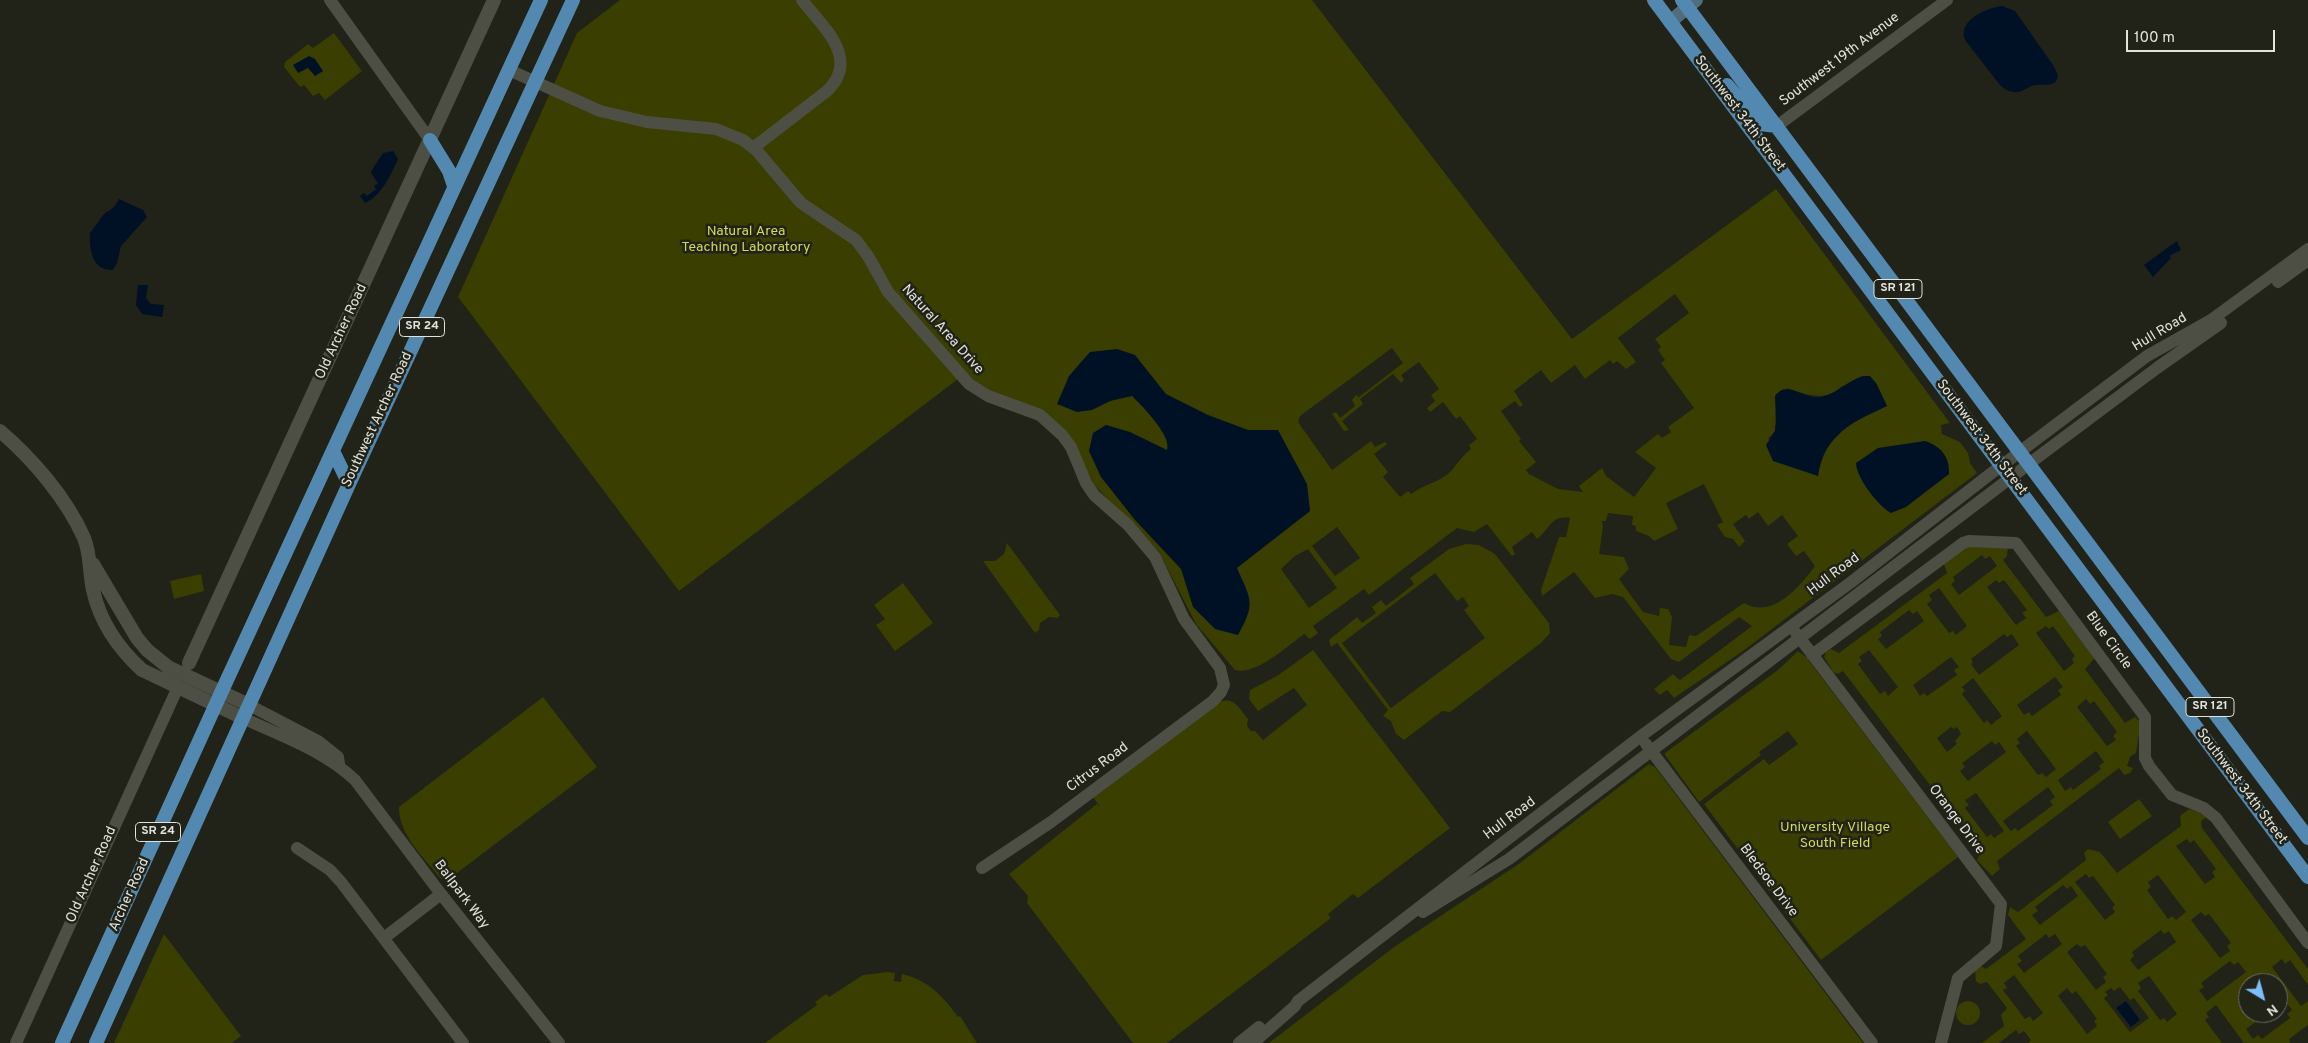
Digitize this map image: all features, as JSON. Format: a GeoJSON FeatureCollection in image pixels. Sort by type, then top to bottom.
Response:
{"type":"FeatureCollection","features":[{"type":"Feature","properties":{"kind":"main road","name":"Southwest Archer Road"},"geometry":{"type":"LineString","coordinates":[[222,692],[454,186],[542,0]]}},
{"type":"Feature","properties":{"kind":"main road","name":"Southwest Archer Road"},"geometry":{"type":"LineString","coordinates":[[248,705],[573,0]]}},
{"type":"Feature","properties":{"kind":"main road","name":"Southwest 34th Street"},"geometry":{"type":"LineString","coordinates":[[1654,0],[2308,877]]}},
{"type":"Feature","properties":{"kind":"main road"},"geometry":{"type":"LineString","coordinates":[[1670,22],[1688,2]]}},
{"type":"Feature","properties":{"kind":"main road","name":"Southwest 34th Street"},"geometry":{"type":"LineString","coordinates":[[1688,2],[1777,126],[2308,838]]}},
{"type":"Feature","properties":{"kind":"main road"},"geometry":{"type":"LineString","coordinates":[[1710,74],[1730,88],[1760,124],[1777,126]]}},
{"type":"Feature","properties":{"kind":"main road"},"geometry":{"type":"LineString","coordinates":[[430,140],[449,171],[454,186]]}},
{"type":"Feature","properties":{"kind":"main road"},"geometry":{"type":"LineString","coordinates":[[333,452],[349,484]]}},
{"type":"Feature","properties":{"kind":"main road","name":"Archer Road"},"geometry":{"type":"LineString","coordinates":[[62,1043],[222,692]]}},
{"type":"Feature","properties":{"kind":"main road","name":"SR 24"},"geometry":{"type":"LineString","coordinates":[[96,1043],[248,705]]}},
{"type":"Feature","properties":{"kind":"street"},"geometry":{"type":"LineString","coordinates":[[330,0],[430,140]]}},
{"type":"Feature","properties":{"kind":"street","name":"Old Archer Road"},"geometry":{"type":"LineString","coordinates":[[189,663],[494,0]]}},
{"type":"Feature","properties":{"kind":"street"},"geometry":{"type":"LineString","coordinates":[[753,148],[827,91],[836,82],[841,72],[841,57],[835,43],[802,0]]}},
{"type":"Feature","properties":{"kind":"street","name":"Southwest 19th Avenue"},"geometry":{"type":"LineString","coordinates":[[1777,126],[1947,0]]}},
{"type":"Feature","properties":{"kind":"street","name":"Natural Area Drive"},"geometry":{"type":"LineString","coordinates":[[509,70],[600,111],[658,124],[716,129],[736,137],[753,148],[799,201],[859,243],[888,292],[972,386],[988,396],[1040,415],[1062,435],[1073,450],[1086,483],[1094,495],[1128,525],[1159,563],[1184,619],[1220,668],[1224,684]]}},
{"type":"Feature","properties":{"kind":"street","name":"Hull Road"},"geometry":{"type":"LineString","coordinates":[[1239,1043],[1385,935],[1434,894],[1641,736],[1791,626],[2147,356],[2211,320],[2308,249]]}},
{"type":"Feature","properties":{"kind":"street","name":"Hull Road"},"geometry":{"type":"LineString","coordinates":[[1385,935],[1509,859],[2156,368],[2308,260]]}},
{"type":"Feature","properties":{"kind":"street"},"geometry":{"type":"LineString","coordinates":[[0,431],[57,494],[84,538],[91,561],[93,590],[102,618],[118,645],[142,670],[243,718]]}},
{"type":"Feature","properties":{"kind":"street","name":"Blue Circle"},"geometry":{"type":"LineString","coordinates":[[1812,655],[1963,543],[1970,541],[2016,543],[2145,718],[2145,758],[2149,766],[2172,795],[2204,808],[2216,818],[2308,943]]}},
{"type":"Feature","properties":{"kind":"street"},"geometry":{"type":"LineString","coordinates":[[91,561],[137,638],[156,659],[248,705]]}},
{"type":"Feature","properties":{"kind":"street","name":"Orange Drive"},"geometry":{"type":"LineString","coordinates":[[1791,626],[2001,904],[1996,946],[1958,978],[1941,1043]]}},
{"type":"Feature","properties":{"kind":"street"},"geometry":{"type":"LineString","coordinates":[[171,668],[189,663],[200,681]]}},
{"type":"Feature","properties":{"kind":"street","name":"Citrus Road"},"geometry":{"type":"LineString","coordinates":[[982,868],[1052,822],[1213,701],[1221,692],[1224,684]]}},
{"type":"Feature","properties":{"kind":"street","name":"Old Archer Road"},"geometry":{"type":"LineString","coordinates":[[16,1043],[178,688]]}},
{"type":"Feature","properties":{"kind":"street","name":"Ballpark Way"},"geometry":{"type":"LineString","coordinates":[[248,705],[318,741],[338,757],[339,764],[369,796],[441,894],[559,1043]]}},
{"type":"Feature","properties":{"kind":"street","name":"Ballpark Way"},"geometry":{"type":"LineString","coordinates":[[243,718],[315,752],[332,763],[339,764]]}},
{"type":"Feature","properties":{"kind":"street","name":"Bledsoe Drive"},"geometry":{"type":"LineString","coordinates":[[1641,736],[1872,1043]]}},
{"type":"Feature","properties":{"kind":"street"},"geometry":{"type":"LineString","coordinates":[[297,848],[330,870],[463,1043]]}},
{"type":"Feature","properties":{"kind":"street"},"geometry":{"type":"LineString","coordinates":[[384,938],[441,894]]}},
{"type":"Feature","properties":{"kind":"street","name":"Hull Road"},"geometry":{"type":"LineString","coordinates":[[1253,1043],[1296,1006],[1298,1001]]}},
{"type":"Feature","properties":{"kind":"green space","name":"Natural Area Teaching Laboratory"},"geometry":{"type":"Polygon","coordinates":[[[620,0],[1312,0],[1572,339],[1776,189],[1950,423],[1941,425],[1942,434],[1960,442],[1968,453],[1970,463],[1977,473],[1743,651],[1674,698],[1667,690],[1660,695],[1654,689],[1673,674],[1680,680],[1752,626],[1739,617],[1679,662],[1671,659],[1623,597],[1612,594],[1595,598],[1574,572],[1542,596],[1541,590],[1559,537],[1566,537],[1570,518],[1554,521],[1537,539],[1532,532],[1512,547],[1515,554],[1512,556],[1487,524],[1474,532],[1457,528],[1369,595],[1364,589],[1313,626],[1318,633],[1310,639],[1304,634],[1271,659],[1252,669],[1235,670],[1196,624],[1159,552],[1094,485],[1066,432],[981,387],[966,373],[679,591],[458,297],[577,33],[620,0]],[[1675,294],[1618,338],[1636,362],[1626,369],[1617,361],[1613,364],[1610,360],[1585,379],[1575,365],[1551,383],[1541,370],[1514,391],[1523,405],[1520,407],[1515,401],[1501,411],[1521,439],[1519,441],[1536,462],[1526,470],[1529,474],[1558,489],[1583,492],[1579,486],[1602,468],[1606,476],[1634,497],[1656,468],[1635,452],[1658,434],[1662,438],[1671,432],[1668,427],[1694,408],[1661,363],[1665,360],[1658,350],[1661,347],[1655,339],[1689,313],[1675,294]],[[1392,348],[1300,416],[1298,422],[1332,470],[1371,441],[1375,447],[1385,442],[1387,444],[1374,454],[1388,472],[1383,477],[1400,497],[1408,491],[1411,494],[1448,474],[1471,449],[1469,445],[1477,439],[1460,416],[1456,419],[1443,402],[1430,412],[1427,408],[1435,401],[1431,395],[1439,389],[1419,362],[1401,375],[1404,380],[1401,383],[1393,374],[1360,399],[1363,404],[1342,421],[1349,430],[1344,431],[1332,414],[1336,412],[1340,418],[1355,406],[1352,400],[1356,395],[1359,397],[1403,363],[1392,348]],[[1876,383],[1842,386],[1836,391],[1823,396],[1816,396],[1787,388],[1776,411],[1775,431],[1768,439],[1821,457],[1835,438],[1849,426],[1887,406],[1876,383]],[[1704,484],[1666,503],[1678,529],[1654,541],[1649,536],[1636,531],[1636,526],[1632,525],[1633,516],[1608,513],[1606,521],[1602,521],[1603,527],[1599,554],[1624,557],[1629,569],[1619,579],[1643,612],[1659,616],[1660,608],[1668,609],[1672,617],[1669,645],[1686,647],[1689,635],[1696,636],[1744,603],[1754,607],[1765,607],[1775,604],[1802,583],[1815,566],[1804,551],[1796,556],[1787,544],[1798,536],[1782,515],[1768,526],[1758,512],[1749,519],[1746,515],[1733,524],[1745,541],[1739,547],[1733,539],[1725,537],[1717,525],[1723,522],[1704,484]],[[1337,527],[1312,546],[1335,576],[1360,558],[1337,527]],[[1308,549],[1295,556],[1281,569],[1309,608],[1337,588],[1308,549]]]}},
{"type":"Feature","properties":{"kind":"green space"},"geometry":{"type":"Polygon","coordinates":[[[334,33],[362,71],[325,100],[319,93],[313,96],[304,85],[300,87],[284,67],[285,62],[308,44],[313,48],[334,33]]]}},
{"type":"Feature","properties":{"kind":"green space"},"geometry":{"type":"Polygon","coordinates":[[[1007,543],[1060,615],[1057,618],[1049,617],[1040,623],[1039,630],[1035,633],[983,561],[995,561],[1004,554],[1007,543]]]}},
{"type":"Feature","properties":{"kind":"green space"},"geometry":{"type":"Polygon","coordinates":[[[1466,544],[1479,545],[1495,554],[1549,623],[1550,633],[1541,643],[1450,712],[1442,711],[1404,740],[1396,734],[1391,721],[1383,716],[1388,710],[1337,643],[1331,647],[1329,640],[1357,617],[1362,623],[1376,613],[1372,607],[1381,600],[1386,606],[1414,584],[1410,578],[1449,549],[1466,544]],[[1435,573],[1342,643],[1391,708],[1485,638],[1464,610],[1469,606],[1463,597],[1457,601],[1435,573]]]}},
{"type":"Feature","properties":{"kind":"green space"},"geometry":{"type":"Polygon","coordinates":[[[1964,547],[2008,547],[2007,556],[2003,560],[2046,617],[2059,611],[2095,658],[2085,669],[2125,723],[2135,717],[2141,723],[2136,753],[2130,757],[2127,766],[2133,768],[2130,773],[2124,775],[2119,768],[1997,861],[2000,869],[1992,876],[1977,860],[1981,852],[1843,671],[1838,674],[1834,673],[1824,657],[1826,652],[1831,649],[1839,653],[1947,573],[1944,564],[1964,547]],[[1982,555],[1953,577],[1955,581],[1951,584],[1959,595],[1997,566],[1990,556],[1985,559],[1982,555]],[[1996,580],[1987,587],[2016,625],[2026,618],[2022,613],[2027,610],[2004,580],[1999,583],[1996,580]],[[1939,588],[1929,595],[1932,600],[1927,604],[1949,633],[1953,631],[1956,635],[1967,626],[1939,588]],[[1909,610],[1880,632],[1882,636],[1878,639],[1886,649],[1924,621],[1917,611],[1913,614],[1909,610]],[[2046,626],[2036,633],[2064,671],[2074,663],[2072,659],[2075,656],[2053,626],[2049,629],[2046,626]],[[2004,634],[1971,659],[1973,662],[1971,664],[1979,675],[2019,645],[2012,634],[2007,637],[2004,634]],[[1869,650],[1859,657],[1862,661],[1858,664],[1880,694],[1885,691],[1888,696],[1898,687],[1869,650]],[[1951,657],[1913,685],[1920,696],[1924,693],[1927,696],[1957,675],[1954,670],[1959,667],[1951,657]],[[2055,677],[2017,705],[2024,715],[2029,712],[2032,716],[2061,695],[2058,690],[2063,687],[2055,677]],[[1973,678],[1962,687],[1965,691],[1962,694],[1984,723],[1987,720],[1991,725],[2002,716],[1973,678]],[[2086,699],[2077,707],[2107,746],[2116,740],[2113,736],[2117,732],[2094,701],[2090,704],[2086,699]],[[1951,727],[1937,738],[1947,752],[1957,744],[1955,741],[1961,734],[1957,727],[1954,729],[1951,727]],[[2027,731],[2017,739],[2020,743],[2016,746],[2038,775],[2042,773],[2046,777],[2056,769],[2027,731]],[[1992,741],[1962,763],[1965,767],[1960,771],[1968,781],[2006,752],[1999,742],[1995,745],[1992,741]],[[2096,751],[2058,780],[2065,791],[2071,787],[2073,790],[2101,769],[2099,766],[2104,762],[2096,751]],[[2048,787],[2003,821],[2011,831],[2015,828],[2018,831],[2053,805],[2050,801],[2055,797],[2048,787]],[[1976,793],[1965,800],[1969,805],[1965,808],[1987,837],[1991,834],[1994,838],[2004,831],[1976,793]]]}},
{"type":"Feature","properties":{"kind":"green space"},"geometry":{"type":"Polygon","coordinates":[[[201,574],[204,591],[174,599],[170,581],[201,574]]]}},
{"type":"Feature","properties":{"kind":"green space"},"geometry":{"type":"Polygon","coordinates":[[[903,583],[933,623],[895,651],[876,625],[885,619],[874,605],[903,583]]]}},
{"type":"Feature","properties":{"kind":"green space"},"geometry":{"type":"Polygon","coordinates":[[[1313,650],[1450,828],[1358,898],[1353,894],[1328,914],[1331,918],[1167,1043],[1133,1043],[1027,903],[1028,896],[1009,874],[1097,804],[1100,807],[1093,797],[1220,702],[1229,701],[1236,704],[1248,719],[1247,726],[1251,731],[1255,731],[1263,740],[1307,705],[1294,688],[1258,711],[1249,699],[1250,690],[1277,676],[1313,650]]]}},
{"type":"Feature","properties":{"kind":"green space","name":"University Village South Field"},"geometry":{"type":"Polygon","coordinates":[[[1798,651],[1806,657],[1958,857],[1821,960],[1704,804],[1764,759],[1769,765],[1798,744],[1788,731],[1759,752],[1761,755],[1699,802],[1665,755],[1665,753],[1778,670],[1798,651]]]}},
{"type":"Feature","properties":{"kind":"green space"},"geometry":{"type":"Polygon","coordinates":[[[543,697],[597,767],[449,879],[441,879],[420,855],[408,836],[403,827],[399,807],[543,697]]]}},
{"type":"Feature","properties":{"kind":"green space"},"geometry":{"type":"Polygon","coordinates":[[[1649,764],[1655,767],[1863,1043],[1269,1043],[1394,947],[1520,863],[1649,764]]]}},
{"type":"Feature","properties":{"kind":"green space"},"geometry":{"type":"Polygon","coordinates":[[[2139,799],[2152,816],[2120,839],[2108,822],[2139,799]]]}},
{"type":"Feature","properties":{"kind":"green space"},"geometry":{"type":"Polygon","coordinates":[[[2189,809],[2205,814],[2207,817],[2201,821],[2202,828],[2308,969],[2308,985],[2290,960],[2285,964],[2282,959],[2272,967],[2276,973],[2245,973],[2246,972],[2238,962],[2234,965],[2230,961],[2201,983],[2204,987],[2199,990],[2207,1001],[2238,978],[2238,1023],[2254,1023],[2246,1029],[2253,1039],[2258,1035],[2262,1039],[2283,1023],[2288,1023],[2290,1018],[2288,1013],[2292,1010],[2288,1005],[2288,989],[2301,1006],[2308,1001],[2308,1025],[2289,1039],[2290,1043],[2244,1043],[2216,1005],[2206,1013],[2209,1017],[2205,1020],[2222,1043],[2028,1043],[2031,1040],[2024,1031],[2019,1034],[2016,1030],[1999,1043],[1982,1043],[2004,1026],[2001,1015],[2007,1008],[1987,982],[1980,984],[1976,981],[1975,971],[1981,966],[1986,969],[2026,939],[2008,915],[2010,907],[2018,912],[2086,860],[2084,853],[2088,849],[2100,852],[2117,873],[2181,826],[2180,816],[2189,809]],[[2187,839],[2176,846],[2205,884],[2215,877],[2212,872],[2216,869],[2194,840],[2190,843],[2187,839]],[[2086,874],[2075,882],[2105,920],[2115,912],[2112,908],[2115,905],[2093,876],[2089,878],[2086,874]],[[2158,875],[2148,882],[2151,887],[2147,890],[2168,919],[2172,916],[2176,920],[2186,912],[2158,875]],[[2063,885],[2035,907],[2038,911],[2032,915],[2040,925],[2078,896],[2071,886],[2067,889],[2063,885]],[[2201,912],[2191,920],[2220,958],[2230,951],[2227,946],[2231,943],[2209,914],[2205,916],[2201,912]],[[2161,930],[2132,952],[2134,956],[2130,960],[2138,970],[2176,942],[2169,931],[2164,934],[2161,930]],[[2046,934],[2018,956],[2022,961],[2017,964],[2024,973],[2062,944],[2055,934],[2049,938],[2046,934]],[[2077,944],[2067,952],[2096,990],[2106,982],[2103,977],[2107,974],[2085,945],[2081,947],[2077,944]],[[2014,975],[2004,983],[2007,988],[2003,990],[2025,1019],[2030,1016],[2033,1021],[2043,1013],[2014,975]],[[2149,976],[2138,983],[2141,988],[2138,991],[2160,1020],[2164,1018],[2167,1022],[2177,1014],[2149,976]],[[2120,987],[2114,991],[2111,988],[2105,992],[2108,995],[2104,998],[2130,1032],[2149,1018],[2134,998],[2130,1000],[2120,987]],[[2067,988],[2058,996],[2087,1034],[2097,1026],[2094,1021],[2097,1019],[2076,991],[2072,994],[2067,988]]]}},
{"type":"Feature","properties":{"kind":"green space"},"geometry":{"type":"Polygon","coordinates":[[[164,934],[241,1036],[232,1043],[114,1043],[164,934]]]}},
{"type":"Feature","properties":{"kind":"green space"},"geometry":{"type":"Polygon","coordinates":[[[895,973],[894,981],[901,982],[902,974],[920,980],[934,990],[947,1002],[958,1017],[960,1016],[977,1043],[765,1043],[817,1005],[815,1002],[826,994],[829,997],[863,975],[895,973]]]}},
{"type":"Feature","properties":{"kind":"green space"},"geometry":{"type":"Polygon","coordinates":[[[1968,1001],[1977,1004],[1980,1013],[1977,1022],[1968,1025],[1959,1022],[1956,1013],[1959,1004],[1968,1001]]]}},
{"type":"Feature","properties":{"kind":"water"},"geometry":{"type":"Polygon","coordinates":[[[2002,6],[2015,11],[2053,65],[2058,75],[2055,82],[2048,85],[2036,85],[2019,92],[2008,91],[2000,85],[1965,40],[1965,27],[1969,21],[1982,12],[2002,6]]]}},
{"type":"Feature","properties":{"kind":"water"},"geometry":{"type":"Polygon","coordinates":[[[309,56],[315,59],[323,71],[315,76],[308,68],[298,73],[293,65],[309,56]]]}},
{"type":"Feature","properties":{"kind":"water"},"geometry":{"type":"Polygon","coordinates":[[[393,151],[398,159],[389,178],[377,195],[365,203],[360,196],[364,193],[367,196],[376,189],[374,186],[378,183],[371,173],[372,170],[383,153],[393,151]]]}},
{"type":"Feature","properties":{"kind":"water"},"geometry":{"type":"Polygon","coordinates":[[[119,199],[143,210],[147,217],[121,246],[117,263],[113,270],[100,267],[96,263],[91,252],[90,233],[104,214],[114,207],[119,199]]]}},
{"type":"Feature","properties":{"kind":"water"},"geometry":{"type":"Polygon","coordinates":[[[2177,241],[2181,250],[2169,256],[2171,258],[2153,277],[2144,265],[2177,241]]]}},
{"type":"Feature","properties":{"kind":"water"},"geometry":{"type":"Polygon","coordinates":[[[138,285],[148,285],[146,298],[151,304],[164,305],[162,317],[142,314],[136,305],[138,285]]]}},
{"type":"Feature","properties":{"kind":"water"},"geometry":{"type":"Polygon","coordinates":[[[1117,349],[1135,355],[1166,394],[1208,415],[1248,430],[1278,430],[1307,484],[1310,511],[1237,568],[1246,587],[1250,602],[1247,616],[1238,635],[1215,629],[1193,607],[1181,569],[1135,520],[1101,477],[1089,451],[1093,433],[1106,425],[1130,432],[1167,450],[1165,437],[1156,422],[1132,396],[1110,401],[1092,410],[1077,412],[1057,404],[1069,376],[1090,352],[1117,349]]]}},
{"type":"Feature","properties":{"kind":"water"},"geometry":{"type":"Polygon","coordinates":[[[1863,376],[1870,376],[1876,383],[1887,406],[1851,424],[1833,439],[1821,461],[1818,476],[1773,461],[1766,445],[1775,431],[1775,396],[1779,392],[1788,389],[1809,396],[1821,397],[1833,393],[1863,376]]]}},
{"type":"Feature","properties":{"kind":"water"},"geometry":{"type":"Polygon","coordinates":[[[1925,441],[1940,449],[1946,457],[1949,474],[1906,507],[1891,513],[1869,491],[1860,476],[1856,463],[1878,448],[1925,441]]]}},
{"type":"Feature","properties":{"kind":"water"},"geometry":{"type":"Polygon","coordinates":[[[2126,1001],[2140,1020],[2131,1027],[2116,1008],[2126,1001]]]}}]}
